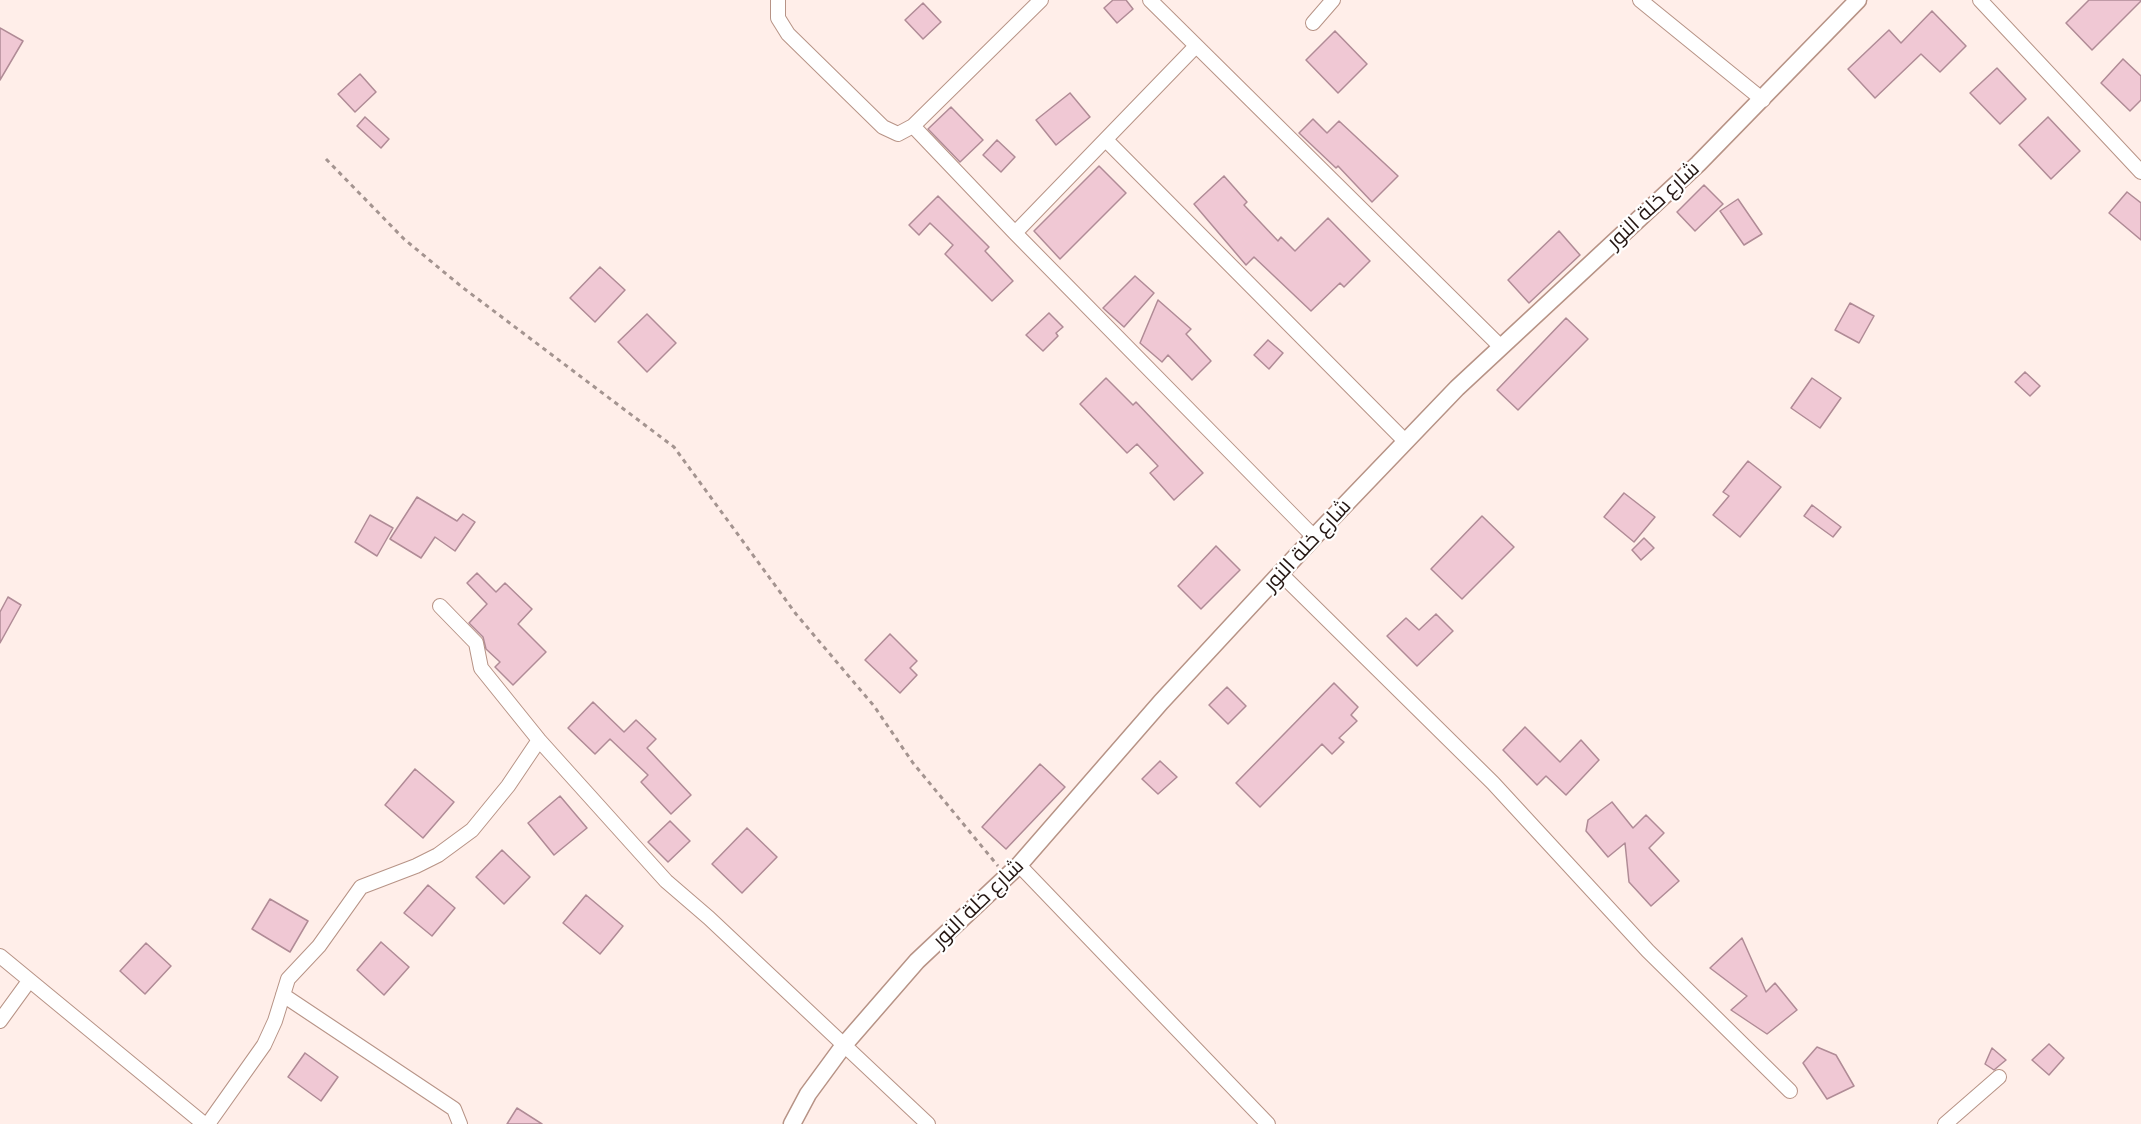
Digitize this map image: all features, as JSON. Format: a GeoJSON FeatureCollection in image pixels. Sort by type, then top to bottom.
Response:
{"type":"FeatureCollection","features":[{"type":"Feature","properties":{"kind":"street"},"geometry":{"type":"LineString","coordinates":[[778,0],[778,18],[788,34],[883,127],[898,134],[913,126],[1041,0]]}},
{"type":"Feature","properties":{"kind":"street"},"geometry":{"type":"LineString","coordinates":[[1150,0],[1501,347]]}},
{"type":"Feature","properties":{"kind":"street"},"geometry":{"type":"LineString","coordinates":[[1313,23],[1333,0]]}},
{"type":"Feature","properties":{"kind":"street"},"geometry":{"type":"LineString","coordinates":[[1640,0],[1763,100]]}},
{"type":"Feature","properties":{"kind":"street","name":"شارع خلة النور"},"geometry":{"type":"LineString","coordinates":[[792,1124],[807,1094],[844,1045],[917,961],[1013,870],[1161,702],[1404,441],[1763,100],[1858,0]]}},
{"type":"Feature","properties":{"kind":"street"},"geometry":{"type":"LineString","coordinates":[[1980,0],[2141,172]]}},
{"type":"Feature","properties":{"kind":"street"},"geometry":{"type":"LineString","coordinates":[[1015,233],[1196,46]]}},
{"type":"Feature","properties":{"kind":"street"},"geometry":{"type":"LineString","coordinates":[[913,126],[1314,537]]}},
{"type":"Feature","properties":{"kind":"street"},"geometry":{"type":"LineString","coordinates":[[1106,140],[1404,441]]}},
{"type":"Feature","properties":{"kind":"street"},"geometry":{"type":"LineString","coordinates":[[1280,573],[1493,783],[1648,951],[1790,1092]]}},
{"type":"Feature","properties":{"kind":"street"},"geometry":{"type":"LineString","coordinates":[[440,606],[476,643],[481,668],[539,740],[666,881],[709,918],[928,1124]]}},
{"type":"Feature","properties":{"kind":"street"},"geometry":{"type":"LineString","coordinates":[[0,956],[206,1124],[260,1052],[275,1021],[288,979],[319,946],[361,887],[424,863],[472,830],[508,786],[539,740]]}},
{"type":"Feature","properties":{"kind":"street"},"geometry":{"type":"LineString","coordinates":[[1013,870],[1268,1124]]}},
{"type":"Feature","properties":{"kind":"street"},"geometry":{"type":"LineString","coordinates":[[0,1021],[29,981]]}},
{"type":"Feature","properties":{"kind":"street"},"geometry":{"type":"LineString","coordinates":[[283,995],[454,1109],[460,1124]]}},
{"type":"Feature","properties":{"kind":"street"},"geometry":{"type":"LineString","coordinates":[[1945,1124],[1999,1077]]}},
{"type":"Feature","properties":{"kind":"path"},"geometry":{"type":"LineString","coordinates":[[326,159],[404,239],[462,287],[674,447],[796,614],[874,706],[913,763],[974,840],[1013,870]]}},
{"type":"Feature","properties":{"kind":"building"},"geometry":{"type":"Polygon","coordinates":[[[1113,0],[1126,0],[1133,9],[1117,23],[1104,8],[1113,0]]]}},
{"type":"Feature","properties":{"kind":"building"},"geometry":{"type":"Polygon","coordinates":[[[2089,0],[2141,1],[2092,50],[2066,23],[2089,0]]]}},
{"type":"Feature","properties":{"kind":"building"},"geometry":{"type":"Polygon","coordinates":[[[923,3],[941,22],[923,39],[905,20],[923,3]]]}},
{"type":"Feature","properties":{"kind":"building"},"geometry":{"type":"Polygon","coordinates":[[[1932,11],[1966,46],[1940,72],[1921,54],[1875,98],[1848,69],[1889,30],[1901,43],[1932,11]]]}},
{"type":"Feature","properties":{"kind":"building"},"geometry":{"type":"Polygon","coordinates":[[[0,28],[23,41],[0,80],[0,28]]]}},
{"type":"Feature","properties":{"kind":"building"},"geometry":{"type":"Polygon","coordinates":[[[1335,31],[1367,64],[1338,93],[1306,60],[1335,31]]]}},
{"type":"Feature","properties":{"kind":"building"},"geometry":{"type":"Polygon","coordinates":[[[2123,59],[2141,76],[2141,100],[2130,111],[2101,83],[2123,59]]]}},
{"type":"Feature","properties":{"kind":"building"},"geometry":{"type":"Polygon","coordinates":[[[1997,68],[2026,99],[2000,124],[1970,93],[1997,68]]]}},
{"type":"Feature","properties":{"kind":"building"},"geometry":{"type":"Polygon","coordinates":[[[360,74],[376,92],[355,112],[338,94],[360,74]]]}},
{"type":"Feature","properties":{"kind":"building"},"geometry":{"type":"Polygon","coordinates":[[[1070,93],[1090,117],[1056,145],[1036,120],[1070,93]]]}},
{"type":"Feature","properties":{"kind":"building"},"geometry":{"type":"Polygon","coordinates":[[[951,107],[983,140],[960,162],[928,129],[951,107]]]}},
{"type":"Feature","properties":{"kind":"building"},"geometry":{"type":"Polygon","coordinates":[[[365,117],[389,139],[381,148],[357,126],[365,117]]]}},
{"type":"Feature","properties":{"kind":"building"},"geometry":{"type":"Polygon","coordinates":[[[2048,117],[2080,151],[2051,179],[2019,145],[2048,117]]]}},
{"type":"Feature","properties":{"kind":"building"},"geometry":{"type":"Polygon","coordinates":[[[1313,119],[1327,133],[1339,121],[1398,176],[1372,202],[1338,166],[1336,168],[1299,133],[1313,119]]]}},
{"type":"Feature","properties":{"kind":"building"},"geometry":{"type":"Polygon","coordinates":[[[997,140],[1015,157],[1001,172],[983,155],[997,140]]]}},
{"type":"Feature","properties":{"kind":"building"},"geometry":{"type":"Polygon","coordinates":[[[1099,166],[1126,193],[1060,259],[1034,231],[1099,166]]]}},
{"type":"Feature","properties":{"kind":"building"},"geometry":{"type":"Polygon","coordinates":[[[1224,176],[1247,202],[1244,205],[1278,241],[1281,237],[1295,251],[1328,218],[1370,261],[1344,287],[1340,283],[1311,311],[1254,257],[1246,265],[1194,204],[1224,176]]]}},
{"type":"Feature","properties":{"kind":"building"},"geometry":{"type":"Polygon","coordinates":[[[1704,185],[1723,204],[1695,231],[1677,212],[1704,185]]]}},
{"type":"Feature","properties":{"kind":"building"},"geometry":{"type":"Polygon","coordinates":[[[2127,192],[2141,203],[2141,240],[2109,213],[2127,192]]]}},
{"type":"Feature","properties":{"kind":"building"},"geometry":{"type":"Polygon","coordinates":[[[938,196],[989,247],[985,251],[1013,281],[992,301],[945,254],[953,245],[930,223],[919,235],[909,225],[938,196]]]}},
{"type":"Feature","properties":{"kind":"building"},"geometry":{"type":"Polygon","coordinates":[[[1738,199],[1762,234],[1744,245],[1720,211],[1738,199]]]}},
{"type":"Feature","properties":{"kind":"building"},"geometry":{"type":"Polygon","coordinates":[[[1559,231],[1580,255],[1529,303],[1508,280],[1559,231]]]}},
{"type":"Feature","properties":{"kind":"building"},"geometry":{"type":"Polygon","coordinates":[[[600,267],[625,290],[595,322],[570,298],[600,267]]]}},
{"type":"Feature","properties":{"kind":"building"},"geometry":{"type":"Polygon","coordinates":[[[1135,276],[1154,293],[1124,327],[1103,308],[1135,276]]]}},
{"type":"Feature","properties":{"kind":"building"},"geometry":{"type":"Polygon","coordinates":[[[1158,300],[1191,329],[1186,334],[1211,361],[1192,380],[1168,355],[1162,362],[1140,343],[1158,300]]]}},
{"type":"Feature","properties":{"kind":"building"},"geometry":{"type":"Polygon","coordinates":[[[1850,303],[1874,316],[1859,343],[1835,330],[1850,303]]]}},
{"type":"Feature","properties":{"kind":"building"},"geometry":{"type":"Polygon","coordinates":[[[1049,313],[1063,327],[1056,333],[1058,336],[1043,351],[1026,335],[1049,313]]]}},
{"type":"Feature","properties":{"kind":"building"},"geometry":{"type":"Polygon","coordinates":[[[647,314],[676,343],[647,372],[618,342],[647,314]]]}},
{"type":"Feature","properties":{"kind":"building"},"geometry":{"type":"Polygon","coordinates":[[[1566,318],[1588,339],[1518,410],[1497,390],[1566,318]]]}},
{"type":"Feature","properties":{"kind":"building"},"geometry":{"type":"Polygon","coordinates":[[[1268,340],[1283,353],[1269,369],[1254,355],[1268,340]]]}},
{"type":"Feature","properties":{"kind":"building"},"geometry":{"type":"Polygon","coordinates":[[[2025,372],[2040,386],[2030,396],[2015,382],[2025,372]]]}},
{"type":"Feature","properties":{"kind":"building"},"geometry":{"type":"Polygon","coordinates":[[[1106,378],[1133,405],[1136,402],[1203,473],[1174,500],[1150,473],[1158,466],[1137,444],[1127,453],[1080,404],[1106,378]]]}},
{"type":"Feature","properties":{"kind":"building"},"geometry":{"type":"Polygon","coordinates":[[[1812,378],[1841,398],[1820,428],[1791,408],[1812,378]]]}},
{"type":"Feature","properties":{"kind":"building"},"geometry":{"type":"Polygon","coordinates":[[[1748,461],[1781,487],[1740,537],[1713,515],[1729,496],[1723,492],[1748,461]]]}},
{"type":"Feature","properties":{"kind":"building"},"geometry":{"type":"Polygon","coordinates":[[[1624,493],[1655,517],[1634,542],[1604,517],[1624,493]]]}},
{"type":"Feature","properties":{"kind":"building"},"geometry":{"type":"Polygon","coordinates":[[[417,497],[457,521],[463,514],[475,522],[455,551],[435,537],[421,558],[390,539],[417,497]]]}},
{"type":"Feature","properties":{"kind":"building"},"geometry":{"type":"Polygon","coordinates":[[[1812,505],[1841,527],[1833,537],[1804,516],[1812,505]]]}},
{"type":"Feature","properties":{"kind":"building"},"geometry":{"type":"Polygon","coordinates":[[[370,515],[393,528],[377,556],[355,542],[370,515]]]}},
{"type":"Feature","properties":{"kind":"building"},"geometry":{"type":"Polygon","coordinates":[[[1482,516],[1514,547],[1462,599],[1431,569],[1482,516]]]}},
{"type":"Feature","properties":{"kind":"building"},"geometry":{"type":"Polygon","coordinates":[[[1644,538],[1654,548],[1641,560],[1632,550],[1644,538]]]}},
{"type":"Feature","properties":{"kind":"building"},"geometry":{"type":"Polygon","coordinates":[[[1216,546],[1240,570],[1201,609],[1178,586],[1216,546]]]}},
{"type":"Feature","properties":{"kind":"building"},"geometry":{"type":"Polygon","coordinates":[[[477,573],[496,592],[505,583],[532,609],[518,624],[546,652],[513,685],[495,667],[500,662],[486,649],[483,637],[469,623],[487,604],[467,583],[477,573]]]}},
{"type":"Feature","properties":{"kind":"building"},"geometry":{"type":"Polygon","coordinates":[[[8,597],[21,605],[0,643],[0,612],[8,597]]]}},
{"type":"Feature","properties":{"kind":"building"},"geometry":{"type":"Polygon","coordinates":[[[1436,614],[1453,631],[1417,666],[1387,636],[1406,618],[1419,630],[1436,614]]]}},
{"type":"Feature","properties":{"kind":"building"},"geometry":{"type":"Polygon","coordinates":[[[890,634],[917,661],[910,668],[917,675],[900,693],[865,660],[890,634]]]}},
{"type":"Feature","properties":{"kind":"building"},"geometry":{"type":"Polygon","coordinates":[[[1334,683],[1358,707],[1351,715],[1357,721],[1339,738],[1344,742],[1332,754],[1322,744],[1260,807],[1236,783],[1334,683]]]}},
{"type":"Feature","properties":{"kind":"building"},"geometry":{"type":"Polygon","coordinates":[[[1227,687],[1246,706],[1228,724],[1209,705],[1227,687]]]}},
{"type":"Feature","properties":{"kind":"building"},"geometry":{"type":"Polygon","coordinates":[[[593,702],[624,732],[636,720],[656,739],[647,748],[691,795],[671,814],[641,782],[648,775],[610,739],[595,754],[568,728],[593,702]]]}},
{"type":"Feature","properties":{"kind":"building"},"geometry":{"type":"Polygon","coordinates":[[[1525,727],[1560,762],[1581,740],[1599,760],[1566,795],[1546,776],[1537,785],[1503,750],[1525,727]]]}},
{"type":"Feature","properties":{"kind":"building"},"geometry":{"type":"Polygon","coordinates":[[[1160,761],[1177,777],[1158,794],[1142,779],[1160,761]]]}},
{"type":"Feature","properties":{"kind":"building"},"geometry":{"type":"Polygon","coordinates":[[[1040,764],[1065,787],[1006,849],[982,827],[1040,764]]]}},
{"type":"Feature","properties":{"kind":"building"},"geometry":{"type":"Polygon","coordinates":[[[415,769],[454,802],[423,838],[385,805],[415,769]]]}},
{"type":"Feature","properties":{"kind":"building"},"geometry":{"type":"Polygon","coordinates":[[[560,796],[587,828],[554,855],[528,823],[560,796]]]}},
{"type":"Feature","properties":{"kind":"building"},"geometry":{"type":"Polygon","coordinates":[[[1612,802],[1633,828],[1646,815],[1664,833],[1649,848],[1679,881],[1651,906],[1629,882],[1625,843],[1608,857],[1586,831],[1588,820],[1612,802]]]}},
{"type":"Feature","properties":{"kind":"building"},"geometry":{"type":"Polygon","coordinates":[[[670,821],[690,841],[668,862],[648,842],[670,821]]]}},
{"type":"Feature","properties":{"kind":"building"},"geometry":{"type":"Polygon","coordinates":[[[747,828],[777,857],[742,893],[712,864],[747,828]]]}},
{"type":"Feature","properties":{"kind":"building"},"geometry":{"type":"Polygon","coordinates":[[[502,850],[530,877],[504,904],[476,877],[502,850]]]}},
{"type":"Feature","properties":{"kind":"building"},"geometry":{"type":"Polygon","coordinates":[[[428,885],[455,908],[432,936],[404,913],[428,885]]]}},
{"type":"Feature","properties":{"kind":"building"},"geometry":{"type":"Polygon","coordinates":[[[586,895],[623,926],[600,954],[563,923],[586,895]]]}},
{"type":"Feature","properties":{"kind":"building"},"geometry":{"type":"Polygon","coordinates":[[[270,899],[308,921],[290,952],[252,929],[270,899]]]}},
{"type":"Feature","properties":{"kind":"building"},"geometry":{"type":"Polygon","coordinates":[[[1742,938],[1766,992],[1775,983],[1797,1010],[1767,1034],[1731,1010],[1747,996],[1710,968],[1742,938]]]}},
{"type":"Feature","properties":{"kind":"building"},"geometry":{"type":"Polygon","coordinates":[[[381,942],[409,967],[384,995],[357,970],[381,942]]]}},
{"type":"Feature","properties":{"kind":"building"},"geometry":{"type":"Polygon","coordinates":[[[146,943],[171,966],[145,994],[120,971],[146,943]]]}},
{"type":"Feature","properties":{"kind":"building"},"geometry":{"type":"Polygon","coordinates":[[[2049,1044],[2064,1058],[2049,1075],[2032,1060],[2049,1044]]]}},
{"type":"Feature","properties":{"kind":"building"},"geometry":{"type":"Polygon","coordinates":[[[1817,1047],[1836,1055],[1854,1086],[1827,1099],[1803,1063],[1817,1047]]]}},
{"type":"Feature","properties":{"kind":"building"},"geometry":{"type":"Polygon","coordinates":[[[1992,1048],[2006,1060],[1994,1070],[1985,1064],[1992,1048]]]}},
{"type":"Feature","properties":{"kind":"building"},"geometry":{"type":"Polygon","coordinates":[[[305,1053],[338,1077],[321,1101],[288,1077],[305,1053]]]}},
{"type":"Feature","properties":{"kind":"building"},"geometry":{"type":"Polygon","coordinates":[[[517,1108],[542,1124],[507,1124],[517,1108]]]}}]}
